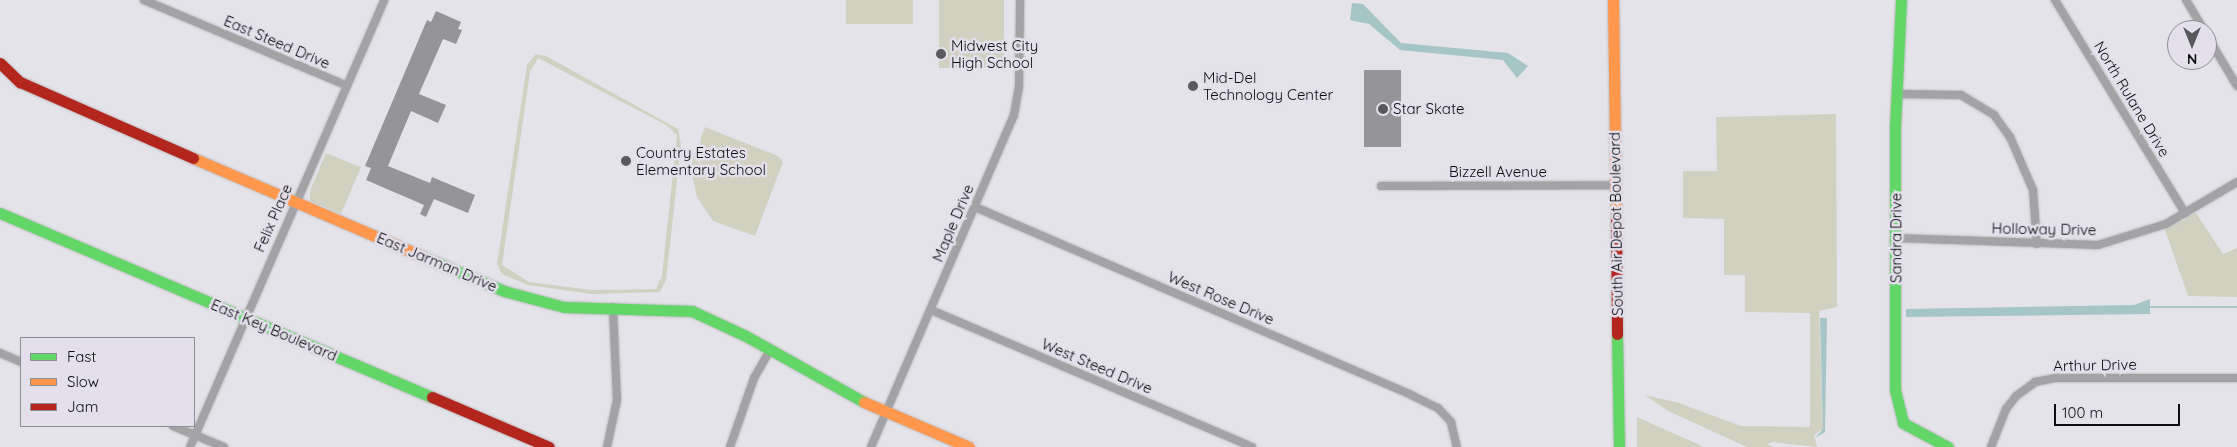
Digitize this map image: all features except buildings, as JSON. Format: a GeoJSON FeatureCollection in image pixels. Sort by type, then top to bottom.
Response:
{"type":"FeatureCollection","features":[{"type":"Feature","properties":{"kind":"street","name":"East Steed Drive"},"geometry":{"type":"LineString","coordinates":[[144,0],[345,85]]}},
{"type":"Feature","properties":{"kind":"street","name":"Felix Place"},"geometry":{"type":"LineString","coordinates":[[190,447],[244,317],[384,0]]}},
{"type":"Feature","properties":{"kind":"street","name":"Maple Drive"},"geometry":{"type":"LineString","coordinates":[[871,447],[1014,112],[1019,80],[1020,0]]}},
{"type":"Feature","properties":{"kind":"street","name":"South Air Depot Boulevard"},"geometry":{"type":"LineString","coordinates":[[1613,0],[1619,447]]}},
{"type":"Feature","properties":{"kind":"street","name":"Sandra Drive"},"geometry":{"type":"LineString","coordinates":[[1901,0],[1897,94],[1897,406],[1903,423],[1912,431],[1948,447]]}},
{"type":"Feature","properties":{"kind":"street","name":"North Rulane Drive"},"geometry":{"type":"LineString","coordinates":[[2056,0],[2185,213]]}},
{"type":"Feature","properties":{"kind":"street"},"geometry":{"type":"LineString","coordinates":[[2186,0],[2198,20]]}},
{"type":"Feature","properties":{"kind":"street"},"geometry":{"type":"LineString","coordinates":[[2217,53],[2237,86]]}},
{"type":"Feature","properties":{"kind":"street","name":"East Jarman Drive"},"geometry":{"type":"LineString","coordinates":[[0,62],[20,82],[60,101],[528,300],[564,307],[613,307],[692,312],[744,335],[768,352],[840,392],[969,447]]}},
{"type":"Feature","properties":{"kind":"street"},"geometry":{"type":"LineString","coordinates":[[1897,94],[1961,95],[1994,115],[2010,137],[2033,190],[2037,244]]}},
{"type":"Feature","properties":{"kind":"street","name":"Holloway Drive"},"geometry":{"type":"LineString","coordinates":[[1896,238],[2037,244],[2116,242],[2158,228],[2237,182]]}},
{"type":"Feature","properties":{"kind":"street","name":"Bizzell Avenue"},"geometry":{"type":"LineString","coordinates":[[1380,186],[1616,185]]}},
{"type":"Feature","properties":{"kind":"street","name":"West Rose Drive"},"geometry":{"type":"LineString","coordinates":[[975,207],[1438,408],[1451,422],[1457,447]]}},
{"type":"Feature","properties":{"kind":"street","name":"East Key Boulevard"},"geometry":{"type":"LineString","coordinates":[[0,213],[549,447]]}},
{"type":"Feature","properties":{"kind":"street"},"geometry":{"type":"LineString","coordinates":[[607,447],[617,400],[613,307]]}},
{"type":"Feature","properties":{"kind":"street","name":"West Steed Drive"},"geometry":{"type":"LineString","coordinates":[[931,310],[1252,447]]}},
{"type":"Feature","properties":{"kind":"street"},"geometry":{"type":"LineString","coordinates":[[0,352],[20,362]]}},
{"type":"Feature","properties":{"kind":"street"},"geometry":{"type":"LineString","coordinates":[[730,447],[754,378],[768,352]]}},
{"type":"Feature","properties":{"kind":"street","name":"Arthur Drive"},"geometry":{"type":"LineString","coordinates":[[1991,447],[2006,409],[2016,396],[2035,382],[2055,378],[2237,378]]}},
{"type":"Feature","properties":{"kind":"street"},"geometry":{"type":"LineString","coordinates":[[175,427],[224,447]]}},
{"type":"Feature","properties":{"kind":"shaded area"},"geometry":{"type":"Polygon","coordinates":[[[846,0],[913,0],[913,24],[846,24],[846,0]]]}},
{"type":"Feature","properties":{"kind":"shaded area"},"geometry":{"type":"Polygon","coordinates":[[[939,0],[1004,0],[1004,68],[939,68],[939,0]]]}},
{"type":"Feature","properties":{"kind":"shaded area"},"geometry":{"type":"Polygon","coordinates":[[[536,54],[546,56],[678,129],[681,145],[666,280],[660,292],[591,294],[528,285],[502,274],[497,264],[527,65],[536,54]],[[538,58],[530,72],[502,265],[529,282],[592,290],[656,289],[662,276],[677,135],[666,125],[538,58]]]}},
{"type":"Feature","properties":{"kind":"shaded area"},"geometry":{"type":"Polygon","coordinates":[[[1836,114],[1837,307],[1819,311],[1823,429],[1814,435],[1817,447],[1772,442],[1767,444],[1773,447],[1747,447],[1668,411],[1645,395],[1679,403],[1741,426],[1810,427],[1810,313],[1745,312],[1745,275],[1724,275],[1724,219],[1683,218],[1683,171],[1717,171],[1716,117],[1836,114]]]}},
{"type":"Feature","properties":{"kind":"shaded area"},"geometry":{"type":"Polygon","coordinates":[[[705,127],[778,156],[783,162],[755,236],[713,221],[697,197],[690,167],[705,127]]]}},
{"type":"Feature","properties":{"kind":"shaded area"},"geometry":{"type":"Polygon","coordinates":[[[326,153],[361,167],[341,214],[310,201],[310,191],[326,153]]]}},
{"type":"Feature","properties":{"kind":"shaded area"},"geometry":{"type":"Polygon","coordinates":[[[2196,213],[2223,254],[2237,248],[2237,297],[2188,296],[2165,230],[2196,213]]]}},
{"type":"Feature","properties":{"kind":"shaded area"},"geometry":{"type":"Polygon","coordinates":[[[1637,417],[1704,447],[1637,447],[1637,417]]]}},
{"type":"Feature","properties":{"kind":"water"},"geometry":{"type":"Polygon","coordinates":[[[1352,3],[1363,4],[1401,43],[1508,53],[1528,66],[1517,78],[1503,60],[1400,50],[1369,24],[1350,20],[1352,3]]]}},
{"type":"Feature","properties":{"kind":"water"},"geometry":{"type":"Polygon","coordinates":[[[2150,299],[2150,314],[1906,317],[1906,309],[2134,305],[2150,299]]]}},
{"type":"Feature","properties":{"kind":"water"},"geometry":{"type":"Polygon","coordinates":[[[1820,318],[1827,318],[1825,432],[1815,438],[1823,429],[1820,318]]]}},
{"type":"Feature","properties":{"kind":"waterway"},"geometry":{"type":"LineString","coordinates":[[2148,307],[2237,307]]}},
{"type":"Feature","properties":{"kind":"traffic: fast"},"geometry":{"type":"LineString","coordinates":[[1901,0],[1895,125],[1895,390],[1903,423],[1948,447]]}},
{"type":"Feature","properties":{"kind":"traffic: fast"},"geometry":{"type":"LineString","coordinates":[[0,213],[432,397]]}},
{"type":"Feature","properties":{"kind":"traffic: fast"},"geometry":{"type":"LineString","coordinates":[[424,257],[504,291],[564,307],[692,311],[744,335],[864,402]]}},
{"type":"Feature","properties":{"kind":"traffic: fast"},"geometry":{"type":"LineString","coordinates":[[1617,334],[1619,447]]}},
{"type":"Feature","properties":{"kind":"traffic: slow"},"geometry":{"type":"LineString","coordinates":[[1613,0],[1616,213]]}},
{"type":"Feature","properties":{"kind":"traffic: slow"},"geometry":{"type":"LineString","coordinates":[[193,158],[424,257]]}},
{"type":"Feature","properties":{"kind":"traffic: slow"},"geometry":{"type":"LineString","coordinates":[[864,402],[969,447]]}},
{"type":"Feature","properties":{"kind":"traffic: jam"},"geometry":{"type":"LineString","coordinates":[[0,63],[20,82],[193,158]]}},
{"type":"Feature","properties":{"kind":"traffic: jam"},"geometry":{"type":"LineString","coordinates":[[1616,213],[1617,334]]}},
{"type":"Feature","properties":{"kind":"traffic: jam"},"geometry":{"type":"LineString","coordinates":[[432,397],[549,447]]}},
{"type":"Feature","properties":{"kind":"place","name":"Midwest City High School"},"geometry":{"type":"Point","coordinates":[941,54]}},
{"type":"Feature","properties":{"kind":"place","name":"Mid-Del Technology Center"},"geometry":{"type":"Point","coordinates":[1193,86]}},
{"type":"Feature","properties":{"kind":"place","name":"Star Skate"},"geometry":{"type":"Point","coordinates":[1383,109]}},
{"type":"Feature","properties":{"kind":"place","name":"Country Estates Elementary School"},"geometry":{"type":"Point","coordinates":[626,161]}}]}
